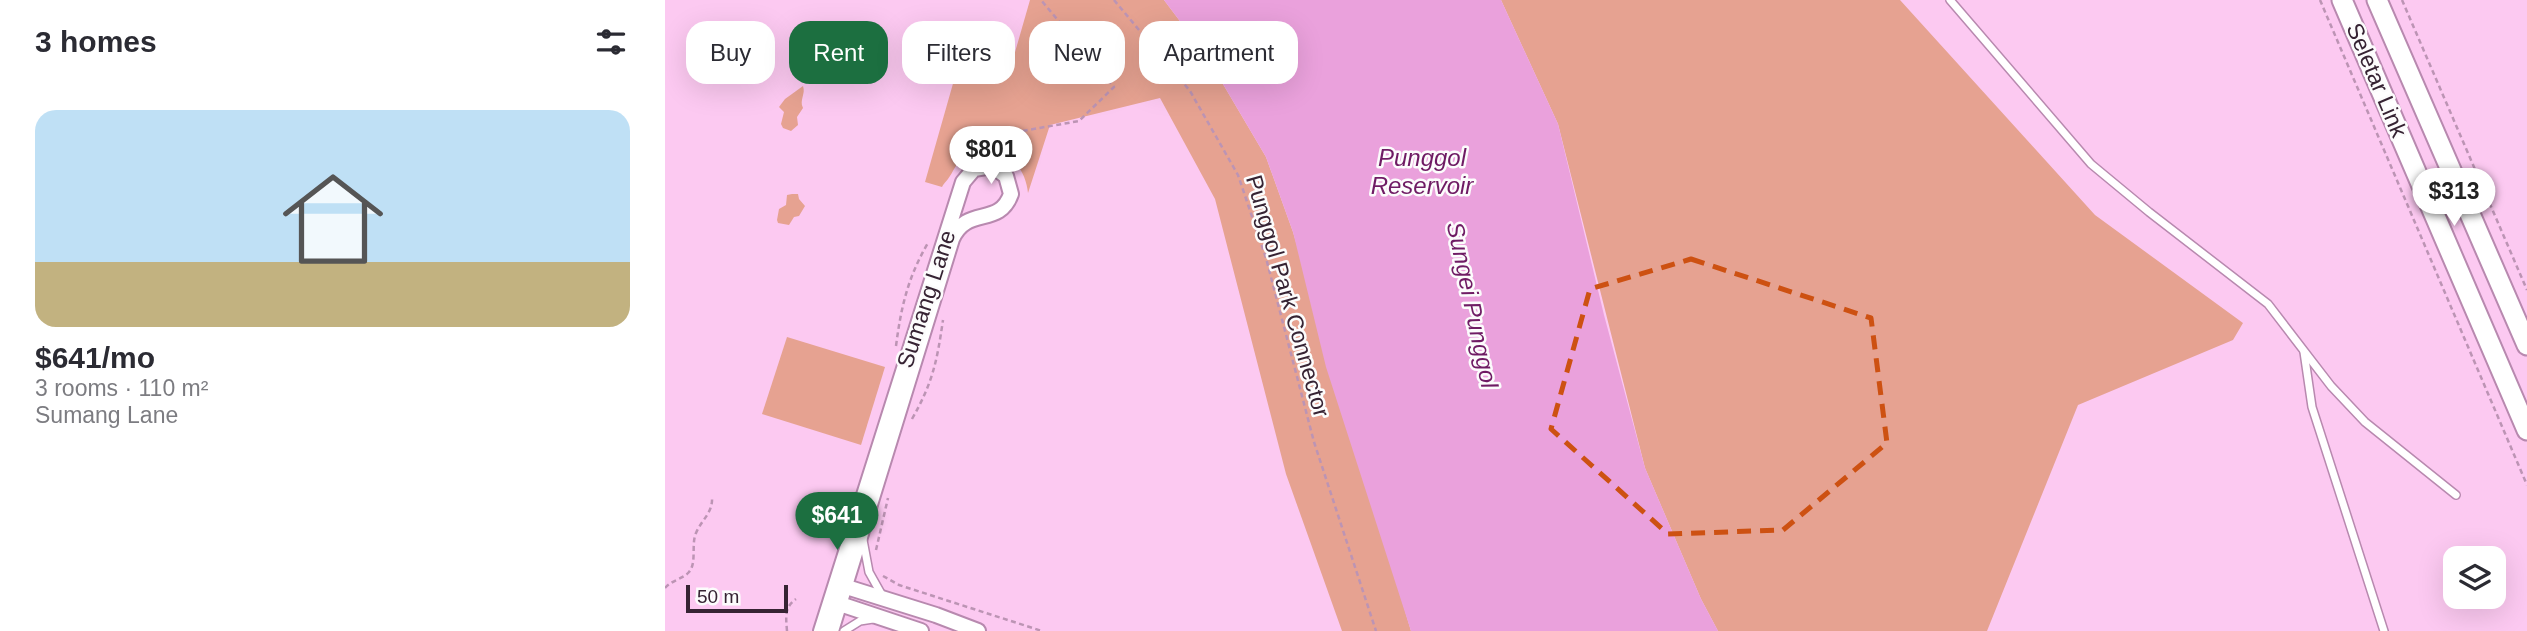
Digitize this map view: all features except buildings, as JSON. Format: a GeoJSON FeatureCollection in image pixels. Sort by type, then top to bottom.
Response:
{"type":"FeatureCollection","features":[{"type":"Feature","properties":{"kind":"main road","name":"Seletar Link"},"geometry":{"type":"LineString","coordinates":[[2343,0],[2527,430]]}},
{"type":"Feature","properties":{"kind":"main road","name":"Seletar Link"},"geometry":{"type":"LineString","coordinates":[[2377,0],[2527,345]]}},
{"type":"Feature","properties":{"kind":"street","name":"Sumang Lane"},"geometry":{"type":"LineString","coordinates":[[831,631],[835,602],[840,585],[963,182],[974,169],[992,166],[1006,176],[1010,185],[1008,202],[994,214],[976,217],[963,223],[952,239],[862,529],[840,585]]}},
{"type":"Feature","properties":{"kind":"street"},"geometry":{"type":"LineString","coordinates":[[840,585],[978,631]]}},
{"type":"Feature","properties":{"kind":"street","name":"Sumang Lane"},"geometry":{"type":"LineString","coordinates":[[821,631],[835,602]]}},
{"type":"Feature","properties":{"kind":"street"},"geometry":{"type":"LineString","coordinates":[[835,602],[921,631]]}},
{"type":"Feature","properties":{"kind":"lane"},"geometry":{"type":"LineString","coordinates":[[1949,0],[2091,164],[2148,212],[2268,304],[2303,351],[2365,422],[2456,495]]}},
{"type":"Feature","properties":{"kind":"lane"},"geometry":{"type":"LineString","coordinates":[[2303,351],[2312,407],[2384,631]]}},
{"type":"Feature","properties":{"kind":"lane"},"geometry":{"type":"LineString","coordinates":[[862,529],[869,572],[885,599]]}},
{"type":"Feature","properties":{"kind":"lane"},"geometry":{"type":"LineString","coordinates":[[844,631],[860,621],[881,618]]}},
{"type":"Feature","properties":{"kind":"path"},"geometry":{"type":"LineString","coordinates":[[976,152],[977,139],[1079,121],[1114,87],[1041,0]]}},
{"type":"Feature","properties":{"kind":"path","name":"Punggol Park Connector"},"geometry":{"type":"LineString","coordinates":[[1114,0],[1190,91],[1238,175],[1266,258],[1314,442],[1376,631]]}},
{"type":"Feature","properties":{"kind":"path"},"geometry":{"type":"LineString","coordinates":[[2320,0],[2527,485]]}},
{"type":"Feature","properties":{"kind":"path"},"geometry":{"type":"LineString","coordinates":[[2402,0],[2527,290]]}},
{"type":"Feature","properties":{"kind":"path"},"geometry":{"type":"LineString","coordinates":[[967,159],[966,156],[976,152],[987,150],[988,153],[994,154]]}},
{"type":"Feature","properties":{"kind":"path"},"geometry":{"type":"LineString","coordinates":[[910,422],[928,390],[937,358],[944,311]]}},
{"type":"Feature","properties":{"kind":"path"},"geometry":{"type":"LineString","coordinates":[[665,588],[688,573],[695,534],[713,508],[712,497]]}},
{"type":"Feature","properties":{"kind":"path"},"geometry":{"type":"LineString","coordinates":[[877,558],[876,550],[888,497]]}},
{"type":"Feature","properties":{"kind":"path"},"geometry":{"type":"LineString","coordinates":[[883,576],[899,585],[1042,631]]}},
{"type":"Feature","properties":{"kind":"path"},"geometry":{"type":"LineString","coordinates":[[787,631],[786,614],[790,603],[796,599]]}},
{"type":"Feature","properties":{"kind":"highlighted area"},"geometry":{"type":"Polygon","coordinates":[[[1691,259],[1871,318],[1887,443],[1783,530],[1668,534],[1551,429],[1590,289],[1691,259]]]}},
{"type":"Feature","properties":{"kind":"shaded area"},"geometry":{"type":"Polygon","coordinates":[[[1030,0],[1164,0],[1180,21],[1139,21],[1139,84],[1223,84],[1266,157],[1293,232],[1411,631],[1342,631],[1286,474],[1215,199],[1160,98],[1050,125],[1028,193],[1026,181],[1015,162],[997,150],[976,151],[964,157],[942,187],[925,182],[953,84],[1015,84],[1015,52],[1030,0]]]}},
{"type":"Feature","properties":{"kind":"shaded area"},"geometry":{"type":"Polygon","coordinates":[[[1501,0],[1900,0],[2095,215],[2243,323],[2233,340],[2078,405],[1987,631],[1718,631],[1701,599],[1645,468],[1558,124],[1501,0]]]}},
{"type":"Feature","properties":{"kind":"shaded area"},"geometry":{"type":"Polygon","coordinates":[[[803,86],[803,108],[797,117],[798,125],[791,131],[783,128],[781,124],[784,112],[779,107],[803,86]]]}},
{"type":"Feature","properties":{"kind":"shaded area"},"geometry":{"type":"Polygon","coordinates":[[[798,194],[805,206],[789,225],[778,223],[779,209],[786,205],[787,195],[798,194]]]}},
{"type":"Feature","properties":{"kind":"shaded area"},"geometry":{"type":"Polygon","coordinates":[[[787,337],[885,367],[861,445],[762,414],[787,337]]]}},
{"type":"Feature","properties":{"kind":"water","name":"Punggol Reservoir"},"geometry":{"type":"Polygon","coordinates":[[[1164,0],[1501,0],[1558,124],[1604,315],[1645,468],[1701,599],[1718,631],[1411,631],[1326,367],[1293,232],[1266,157],[1223,84],[1298,84],[1298,21],[1180,21],[1164,0]]]}},
{"type":"Feature","properties":{"kind":"water label","name":"Sungei Punggol"},"geometry":{"type":"Point","coordinates":[1472,305]}}]}
